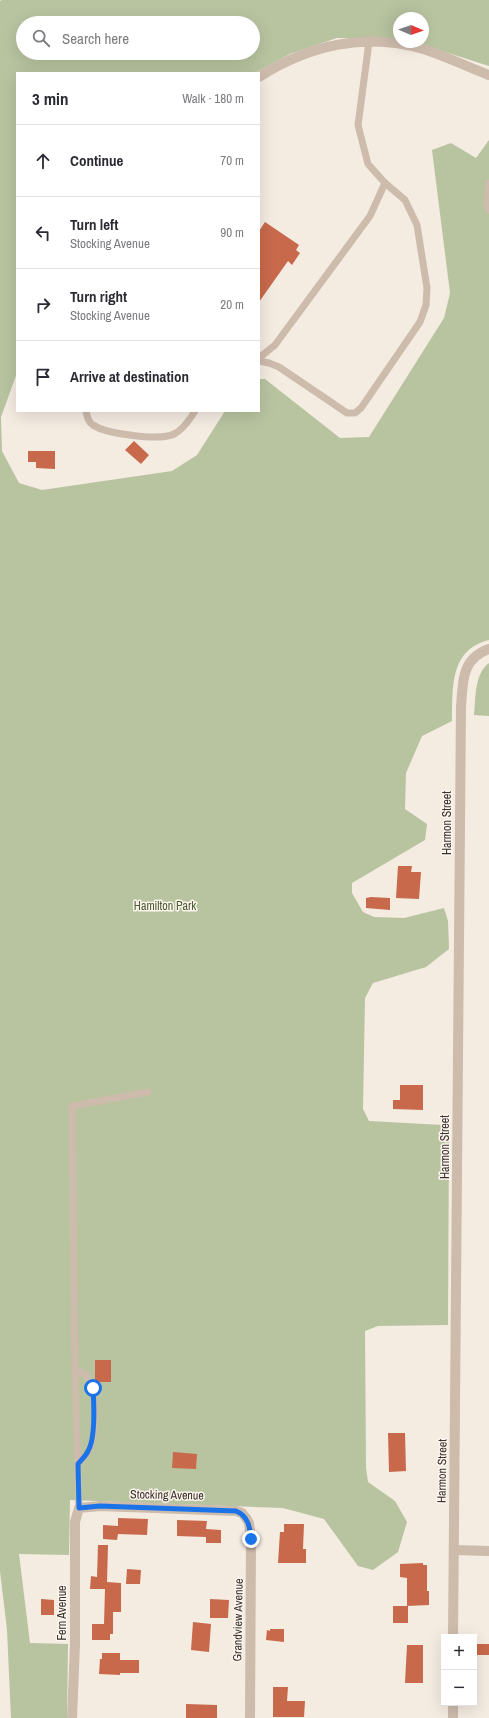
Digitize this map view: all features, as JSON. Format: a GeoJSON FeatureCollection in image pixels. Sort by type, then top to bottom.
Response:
{"type":"FeatureCollection","features":[{"type":"Feature","properties":{"kind":"street"},"geometry":{"type":"LineString","coordinates":[[260,76],[291,60],[314,51],[338,44],[369,42],[400,44],[424,49],[489,75]]}},
{"type":"Feature","properties":{"kind":"street","name":"Harmon Street"},"geometry":{"type":"LineString","coordinates":[[453,1634],[461,707],[463,678],[472,660],[483,651],[489,649]]}},
{"type":"Feature","properties":{"kind":"street","name":"Stocking Avenue"},"geometry":{"type":"LineString","coordinates":[[79,1508],[100,1506],[159,1509],[228,1509],[242,1513],[249,1523]]}},
{"type":"Feature","properties":{"kind":"street","name":"Fern Avenue"},"geometry":{"type":"LineString","coordinates":[[72,1718],[75,1644],[74,1530],[79,1508]]}},
{"type":"Feature","properties":{"kind":"street","name":"Grandview Avenue"},"geometry":{"type":"LineString","coordinates":[[249,1523],[251,1539],[250,1718]]}},
{"type":"Feature","properties":{"kind":"street"},"geometry":{"type":"LineString","coordinates":[[454,1550],[489,1551]]}},
{"type":"Feature","properties":{"kind":"street"},"geometry":{"type":"LineString","coordinates":[[453,1706],[453,1718]]}},
{"type":"Feature","properties":{"kind":"lane"},"geometry":{"type":"LineString","coordinates":[[260,362],[269,363],[279,367],[347,413],[355,413],[361,408],[420,322],[426,305],[427,288],[417,224],[405,200],[385,183],[368,164],[358,125],[369,42]]}},
{"type":"Feature","properties":{"kind":"lane"},"geometry":{"type":"LineString","coordinates":[[260,357],[276,345],[370,216],[385,183]]}},
{"type":"Feature","properties":{"kind":"lane"},"geometry":{"type":"LineString","coordinates":[[489,183],[487,205],[489,210]]}},
{"type":"Feature","properties":{"kind":"lane"},"geometry":{"type":"LineString","coordinates":[[86,412],[91,424],[100,428],[139,436],[159,437],[174,434],[181,430],[194,412]]}},
{"type":"Feature","properties":{"kind":"lane"},"geometry":{"type":"LineString","coordinates":[[79,1508],[75,1370],[72,1106],[148,1092]]}},
{"type":"Feature","properties":{"kind":"lane"},"geometry":{"type":"LineString","coordinates":[[75,1370],[86,1374],[89,1379],[93,1388],[94,1404],[94,1424],[89,1451],[78,1464]]}},
{"type":"Feature","properties":{"kind":"green space","name":"Hamilton Park"},"geometry":{"type":"Polygon","coordinates":[[[489,0],[489,66],[429,47],[429,12],[393,12],[393,39],[337,38],[290,54],[257,72],[16,72],[16,376],[1,417],[2,451],[19,483],[42,490],[172,471],[197,455],[224,412],[260,412],[260,379],[265,379],[340,438],[369,437],[444,318],[450,293],[432,150],[451,143],[476,158],[489,140],[489,640],[476,645],[466,652],[460,661],[454,684],[452,721],[422,736],[406,773],[405,809],[427,824],[425,840],[352,883],[352,893],[363,912],[374,917],[404,918],[444,908],[448,921],[449,949],[426,967],[373,983],[365,998],[363,1109],[369,1121],[443,1125],[449,1135],[448,1325],[378,1326],[365,1331],[366,1468],[368,1482],[395,1501],[407,1522],[398,1552],[373,1570],[358,1566],[324,1519],[283,1508],[70,1500],[69,1555],[19,1554],[30,1643],[68,1644],[67,1718],[11,1718],[7,1630],[0,1571],[0,1],[489,0]]]}},
{"type":"Feature","properties":{"kind":"green space"},"geometry":{"type":"Polygon","coordinates":[[[489,663],[489,716],[474,715],[478,680],[484,668],[489,663]]]}},
{"type":"Feature","properties":{"kind":"building"},"geometry":{"type":"Polygon","coordinates":[[[265,222],[299,245],[296,250],[300,253],[292,265],[288,261],[260,301],[260,230],[265,222]]]}},
{"type":"Feature","properties":{"kind":"building"},"geometry":{"type":"Polygon","coordinates":[[[134,441],[149,455],[141,464],[125,450],[134,441]]]}},
{"type":"Feature","properties":{"kind":"building"},"geometry":{"type":"Polygon","coordinates":[[[28,451],[55,451],[55,469],[36,468],[36,462],[28,462],[28,451]]]}},
{"type":"Feature","properties":{"kind":"building"},"geometry":{"type":"Polygon","coordinates":[[[398,866],[412,866],[411,872],[421,872],[419,899],[396,898],[398,866]]]}},
{"type":"Feature","properties":{"kind":"building"},"geometry":{"type":"Polygon","coordinates":[[[366,898],[390,898],[390,910],[366,908],[366,898]]]}},
{"type":"Feature","properties":{"kind":"building"},"geometry":{"type":"Polygon","coordinates":[[[400,1085],[423,1085],[423,1110],[393,1109],[393,1100],[400,1100],[400,1085]]]}},
{"type":"Feature","properties":{"kind":"building"},"geometry":{"type":"Polygon","coordinates":[[[95,1360],[111,1360],[111,1382],[95,1382],[95,1360]]]}},
{"type":"Feature","properties":{"kind":"building"},"geometry":{"type":"Polygon","coordinates":[[[388,1433],[405,1433],[406,1471],[389,1472],[388,1433]]]}},
{"type":"Feature","properties":{"kind":"building"},"geometry":{"type":"Polygon","coordinates":[[[173,1452],[197,1454],[196,1469],[172,1468],[173,1452]]]}},
{"type":"Feature","properties":{"kind":"building"},"geometry":{"type":"Polygon","coordinates":[[[118,1518],[148,1519],[147,1535],[118,1534],[117,1540],[103,1539],[103,1525],[118,1526],[118,1518]]]}},
{"type":"Feature","properties":{"kind":"building"},"geometry":{"type":"Polygon","coordinates":[[[177,1520],[207,1521],[206,1529],[221,1530],[221,1543],[206,1543],[206,1537],[177,1536],[177,1520]]]}},
{"type":"Feature","properties":{"kind":"building"},"geometry":{"type":"Polygon","coordinates":[[[284,1524],[304,1524],[303,1549],[306,1549],[306,1563],[278,1563],[280,1532],[284,1532],[284,1524]]]}},
{"type":"Feature","properties":{"kind":"building"},"geometry":{"type":"Polygon","coordinates":[[[98,1545],[108,1545],[107,1582],[121,1583],[121,1612],[113,1612],[113,1634],[110,1634],[110,1640],[92,1640],[92,1624],[104,1624],[105,1589],[90,1589],[91,1576],[97,1577],[98,1545]]]}},
{"type":"Feature","properties":{"kind":"building"},"geometry":{"type":"Polygon","coordinates":[[[423,1563],[423,1565],[427,1565],[427,1591],[429,1591],[429,1605],[407,1606],[407,1578],[400,1577],[400,1564],[423,1563]]]}},
{"type":"Feature","properties":{"kind":"building"},"geometry":{"type":"Polygon","coordinates":[[[127,1569],[141,1570],[140,1584],[126,1584],[127,1569]]]}},
{"type":"Feature","properties":{"kind":"building"},"geometry":{"type":"Polygon","coordinates":[[[41,1599],[54,1600],[54,1615],[41,1615],[41,1599]]]}},
{"type":"Feature","properties":{"kind":"building"},"geometry":{"type":"Polygon","coordinates":[[[210,1599],[229,1600],[228,1618],[210,1618],[210,1599]]]}},
{"type":"Feature","properties":{"kind":"building"},"geometry":{"type":"Polygon","coordinates":[[[393,1606],[408,1606],[408,1623],[393,1623],[393,1606]]]}},
{"type":"Feature","properties":{"kind":"building"},"geometry":{"type":"Polygon","coordinates":[[[193,1622],[211,1624],[209,1652],[191,1650],[193,1622]]]}},
{"type":"Feature","properties":{"kind":"building"},"geometry":{"type":"Polygon","coordinates":[[[270,1629],[284,1629],[284,1642],[266,1640],[267,1630],[270,1631],[270,1629]]]}},
{"type":"Feature","properties":{"kind":"building"},"geometry":{"type":"Polygon","coordinates":[[[477,1644],[489,1644],[489,1655],[477,1655],[477,1644]]]}},
{"type":"Feature","properties":{"kind":"building"},"geometry":{"type":"Polygon","coordinates":[[[407,1645],[423,1645],[423,1683],[405,1683],[407,1645]]]}},
{"type":"Feature","properties":{"kind":"building"},"geometry":{"type":"Polygon","coordinates":[[[102,1653],[120,1653],[120,1660],[139,1660],[139,1673],[120,1673],[120,1675],[99,1674],[102,1653]]]}},
{"type":"Feature","properties":{"kind":"building"},"geometry":{"type":"Polygon","coordinates":[[[273,1687],[288,1687],[287,1701],[305,1701],[304,1717],[273,1717],[273,1687]]]}},
{"type":"Feature","properties":{"kind":"building"},"geometry":{"type":"Polygon","coordinates":[[[186,1704],[217,1705],[217,1718],[186,1718],[186,1704]]]}},
{"type":"Feature","properties":{"kind":"route"},"geometry":{"type":"LineString","coordinates":[[93,1388],[94,1424],[91,1442],[89,1451],[78,1464],[79,1508],[100,1506],[159,1509],[228,1509],[242,1513],[246,1518],[249,1523],[251,1539]]}}]}
